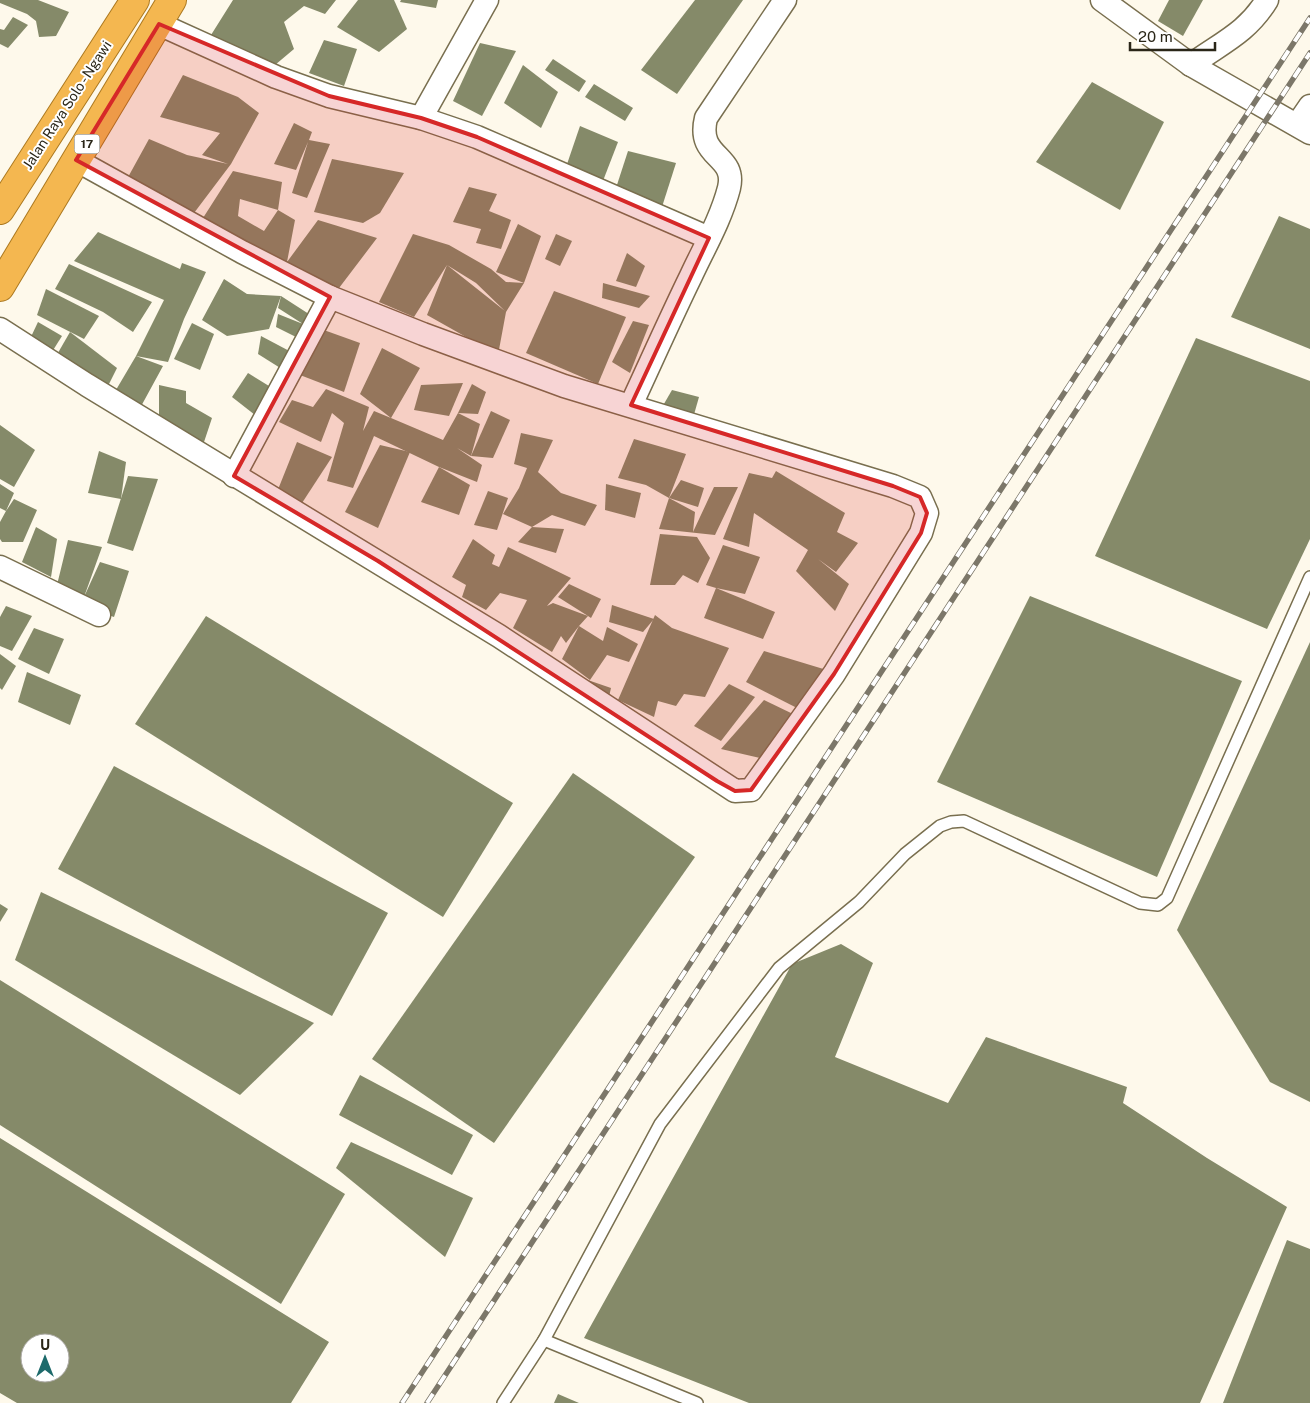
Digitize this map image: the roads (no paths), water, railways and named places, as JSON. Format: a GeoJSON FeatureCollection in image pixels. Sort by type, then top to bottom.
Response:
{"type":"FeatureCollection","features":[{"type":"Feature","properties":{"kind":"highway","name":"17"},"geometry":{"type":"LineString","coordinates":[[0,287],[172,0]]}},
{"type":"Feature","properties":{"kind":"highway","name":"Jalan Raya Solo - Ngawi"},"geometry":{"type":"LineString","coordinates":[[2,200],[128,2]]}},
{"type":"Feature","properties":{"kind":"street"},"geometry":{"type":"LineString","coordinates":[[421,118],[487,0]]}},
{"type":"Feature","properties":{"kind":"street"},"geometry":{"type":"LineString","coordinates":[[631,405],[709,238],[728,189],[730,177],[728,167],[708,148],[705,139],[703,129],[706,118],[785,0]]}},
{"type":"Feature","properties":{"kind":"street"},"geometry":{"type":"LineString","coordinates":[[1102,0],[1191,65],[1303,129],[1310,106]]}},
{"type":"Feature","properties":{"kind":"street"},"geometry":{"type":"LineString","coordinates":[[1191,65],[1242,31],[1259,14],[1267,0]]}},
{"type":"Feature","properties":{"kind":"street"},"geometry":{"type":"LineString","coordinates":[[159,24],[276,77],[329,96],[421,118],[477,138],[709,238]]}},
{"type":"Feature","properties":{"kind":"street"},"geometry":{"type":"LineString","coordinates":[[0,329],[234,476],[499,636],[717,781],[735,791],[751,790],[834,674],[921,533],[927,513],[920,497],[893,486],[564,386],[501,364],[330,297],[242,252],[76,160]]}},
{"type":"Feature","properties":{"kind":"street"},"geometry":{"type":"LineString","coordinates":[[234,476],[330,297]]}},
{"type":"Feature","properties":{"kind":"street"},"geometry":{"type":"LineString","coordinates":[[0,567],[99,615]]}},
{"type":"Feature","properties":{"kind":"lane"},"geometry":{"type":"LineString","coordinates":[[503,1403],[544,1340],[660,1124],[779,968],[859,902],[905,854],[940,826],[951,822],[964,821],[1140,903],[1158,905],[1167,898],[1310,578]]}},
{"type":"Feature","properties":{"kind":"lane"},"geometry":{"type":"LineString","coordinates":[[544,1340],[696,1403]]}},
{"type":"Feature","properties":{"kind":"railway"},"geometry":{"type":"LineString","coordinates":[[402,1403],[1310,18]]}},
{"type":"Feature","properties":{"kind":"railway"},"geometry":{"type":"LineString","coordinates":[[427,1403],[1310,53]]}}]}
